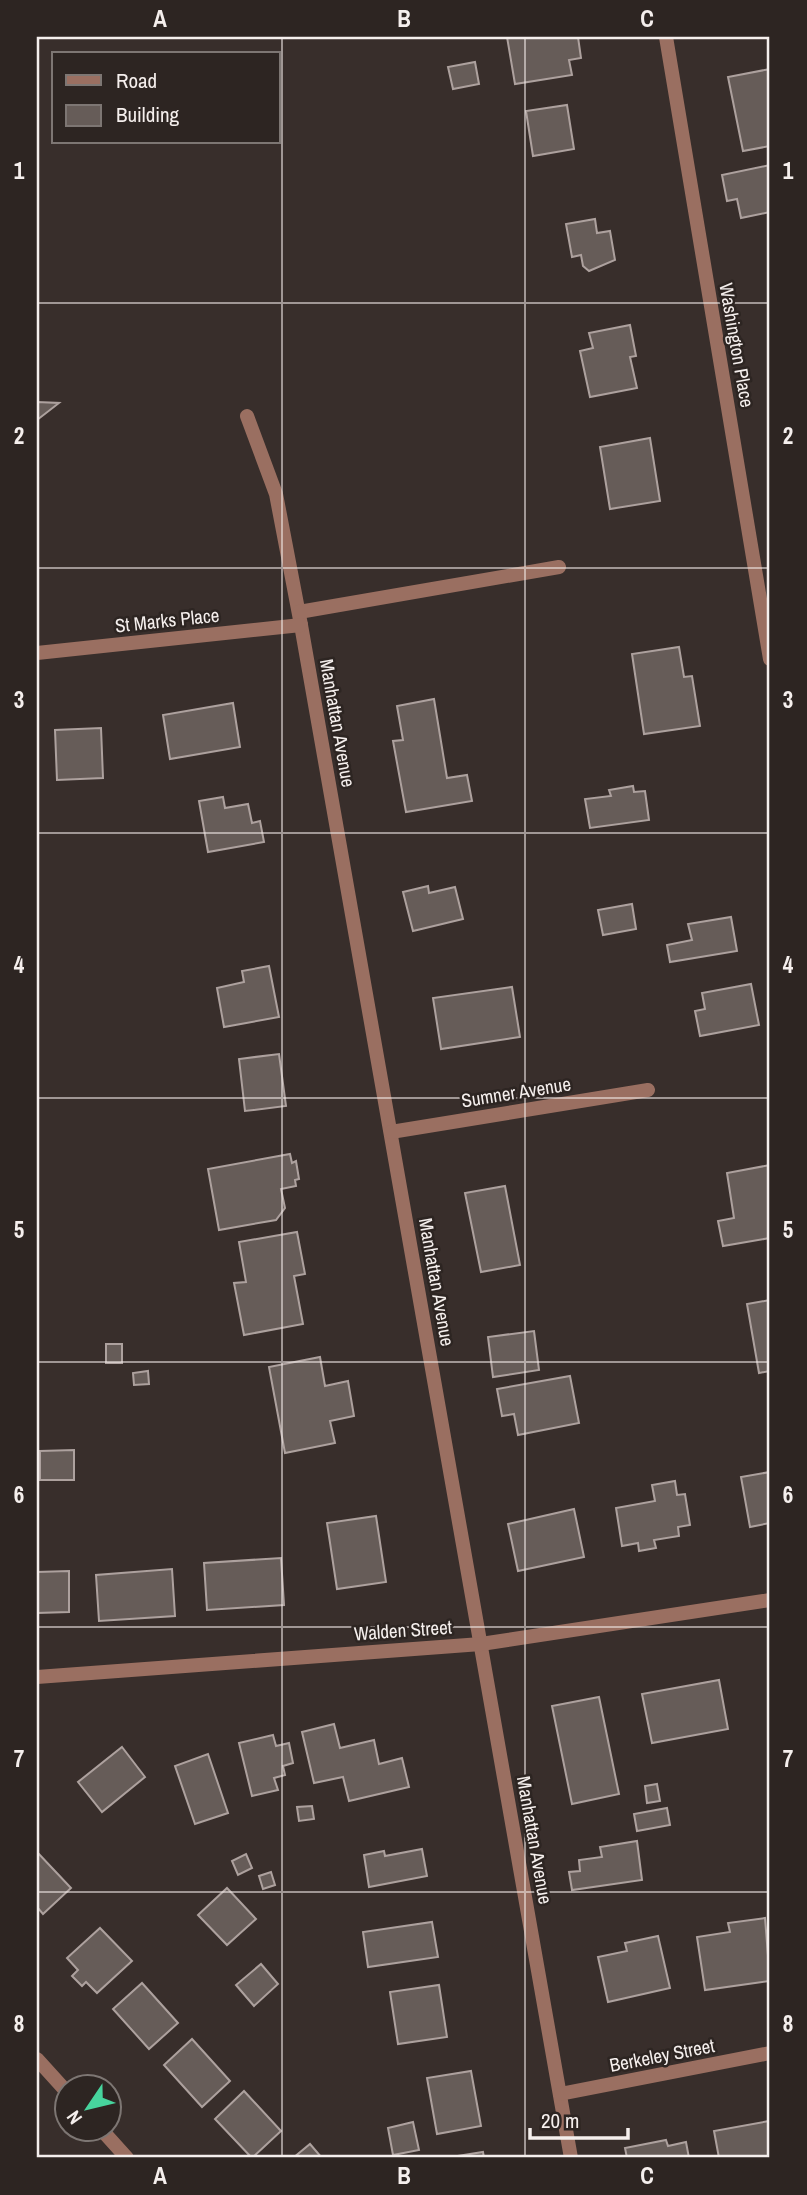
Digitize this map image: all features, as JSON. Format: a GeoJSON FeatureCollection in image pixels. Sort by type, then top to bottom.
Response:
{"type":"FeatureCollection","features":[{"type":"Feature","properties":{"kind":"street","name":"Washington Place"},"geometry":{"type":"LineString","coordinates":[[666,37],[770,659]]}},
{"type":"Feature","properties":{"kind":"street","name":"Manhattan Avenue"},"geometry":{"type":"LineString","coordinates":[[247,416],[275,494],[300,618],[572,2158]]}},
{"type":"Feature","properties":{"kind":"street","name":"St Marks Place"},"geometry":{"type":"LineString","coordinates":[[37,653],[300,618],[559,567]]}},
{"type":"Feature","properties":{"kind":"street","name":"Sumner Avenue"},"geometry":{"type":"LineString","coordinates":[[391,1132],[648,1090]]}},
{"type":"Feature","properties":{"kind":"street","name":"Walden Street"},"geometry":{"type":"LineString","coordinates":[[37,1677],[481,1644],[770,1600]]}},
{"type":"Feature","properties":{"kind":"street","name":"Berkeley Street"},"geometry":{"type":"LineString","coordinates":[[560,2094],[770,2053]]}},
{"type":"Feature","properties":{"kind":"street"},"geometry":{"type":"LineString","coordinates":[[37,2059],[52,2076]]}},
{"type":"Feature","properties":{"kind":"street"},"geometry":{"type":"LineString","coordinates":[[112,2142],[127,2158]]}},
{"type":"Feature","properties":{"kind":"building"},"geometry":{"type":"Polygon","coordinates":[[[507,37],[578,37],[581,58],[569,60],[572,75],[515,84],[507,37]]]}},
{"type":"Feature","properties":{"kind":"building"},"geometry":{"type":"Polygon","coordinates":[[[475,62],[479,84],[453,89],[448,67],[475,62]]]}},
{"type":"Feature","properties":{"kind":"building"},"geometry":{"type":"Polygon","coordinates":[[[770,69],[770,146],[743,151],[728,77],[770,69]]]}},
{"type":"Feature","properties":{"kind":"building"},"geometry":{"type":"Polygon","coordinates":[[[567,105],[574,149],[533,156],[526,111],[567,105]]]}},
{"type":"Feature","properties":{"kind":"building"},"geometry":{"type":"Polygon","coordinates":[[[770,165],[770,212],[741,218],[737,199],[727,201],[722,175],[770,165]]]}},
{"type":"Feature","properties":{"kind":"building"},"geometry":{"type":"Polygon","coordinates":[[[595,219],[597,233],[610,231],[615,260],[589,271],[583,266],[581,255],[572,257],[566,224],[595,219]]]}},
{"type":"Feature","properties":{"kind":"building"},"geometry":{"type":"Polygon","coordinates":[[[630,325],[636,356],[630,357],[637,388],[590,397],[580,351],[593,348],[589,333],[630,325]]]}},
{"type":"Feature","properties":{"kind":"building"},"geometry":{"type":"Polygon","coordinates":[[[37,402],[59,403],[37,420],[37,402]]]}},
{"type":"Feature","properties":{"kind":"building"},"geometry":{"type":"Polygon","coordinates":[[[650,438],[660,501],[610,509],[600,447],[650,438]]]}},
{"type":"Feature","properties":{"kind":"building"},"geometry":{"type":"Polygon","coordinates":[[[679,647],[684,677],[692,676],[700,726],[644,734],[632,654],[679,647]]]}},
{"type":"Feature","properties":{"kind":"building"},"geometry":{"type":"Polygon","coordinates":[[[434,699],[447,778],[467,775],[472,801],[406,812],[393,741],[403,740],[397,706],[434,699]]]}},
{"type":"Feature","properties":{"kind":"building"},"geometry":{"type":"Polygon","coordinates":[[[233,703],[240,747],[170,759],[163,715],[233,703]]]}},
{"type":"Feature","properties":{"kind":"building"},"geometry":{"type":"Polygon","coordinates":[[[101,728],[103,778],[57,780],[55,730],[101,728]]]}},
{"type":"Feature","properties":{"kind":"building"},"geometry":{"type":"Polygon","coordinates":[[[633,786],[634,792],[645,791],[649,820],[590,828],[585,799],[611,796],[609,790],[633,786]]]}},
{"type":"Feature","properties":{"kind":"building"},"geometry":{"type":"Polygon","coordinates":[[[223,797],[225,808],[248,804],[252,823],[260,821],[264,842],[208,852],[199,801],[223,797]]]}},
{"type":"Feature","properties":{"kind":"building"},"geometry":{"type":"Polygon","coordinates":[[[428,886],[429,893],[455,887],[463,919],[413,931],[403,892],[428,886]]]}},
{"type":"Feature","properties":{"kind":"building"},"geometry":{"type":"Polygon","coordinates":[[[632,904],[636,929],[603,935],[598,910],[632,904]]]}},
{"type":"Feature","properties":{"kind":"building"},"geometry":{"type":"Polygon","coordinates":[[[731,917],[737,951],[670,962],[667,945],[692,940],[688,924],[731,917]]]}},
{"type":"Feature","properties":{"kind":"building"},"geometry":{"type":"Polygon","coordinates":[[[269,966],[279,1017],[224,1027],[217,988],[244,982],[242,971],[269,966]]]}},
{"type":"Feature","properties":{"kind":"building"},"geometry":{"type":"Polygon","coordinates":[[[751,984],[759,1025],[700,1036],[695,1011],[705,1009],[702,993],[751,984]]]}},
{"type":"Feature","properties":{"kind":"building"},"geometry":{"type":"Polygon","coordinates":[[[512,987],[520,1037],[441,1049],[433,998],[512,987]]]}},
{"type":"Feature","properties":{"kind":"building"},"geometry":{"type":"Polygon","coordinates":[[[279,1054],[286,1106],[245,1111],[239,1059],[279,1054]]]}},
{"type":"Feature","properties":{"kind":"building"},"geometry":{"type":"Polygon","coordinates":[[[290,1154],[292,1163],[296,1161],[299,1179],[295,1180],[296,1186],[281,1189],[285,1208],[276,1220],[219,1230],[208,1169],[290,1154]]]}},
{"type":"Feature","properties":{"kind":"building"},"geometry":{"type":"Polygon","coordinates":[[[770,1165],[770,1238],[723,1246],[718,1221],[734,1218],[727,1173],[770,1165]]]}},
{"type":"Feature","properties":{"kind":"building"},"geometry":{"type":"Polygon","coordinates":[[[505,1186],[520,1265],[481,1272],[465,1193],[505,1186]]]}},
{"type":"Feature","properties":{"kind":"building"},"geometry":{"type":"Polygon","coordinates":[[[297,1232],[305,1274],[294,1276],[303,1324],[244,1335],[234,1283],[246,1282],[239,1242],[297,1232]]]}},
{"type":"Feature","properties":{"kind":"building"},"geometry":{"type":"Polygon","coordinates":[[[770,1300],[770,1371],[759,1373],[747,1304],[770,1300]]]}},
{"type":"Feature","properties":{"kind":"building"},"geometry":{"type":"Polygon","coordinates":[[[534,1331],[539,1370],[493,1377],[488,1337],[534,1331]]]}},
{"type":"Feature","properties":{"kind":"building"},"geometry":{"type":"Polygon","coordinates":[[[106,1344],[122,1344],[122,1363],[106,1363],[106,1344]]]}},
{"type":"Feature","properties":{"kind":"building"},"geometry":{"type":"Polygon","coordinates":[[[320,1357],[325,1386],[348,1381],[354,1416],[330,1421],[335,1443],[285,1453],[269,1367],[320,1357]]]}},
{"type":"Feature","properties":{"kind":"building"},"geometry":{"type":"Polygon","coordinates":[[[148,1371],[149,1384],[134,1385],[133,1373],[148,1371]]]}},
{"type":"Feature","properties":{"kind":"building"},"geometry":{"type":"Polygon","coordinates":[[[570,1376],[579,1423],[518,1435],[514,1414],[502,1416],[497,1389],[570,1376]]]}},
{"type":"Feature","properties":{"kind":"building"},"geometry":{"type":"Polygon","coordinates":[[[74,1450],[74,1480],[40,1480],[40,1451],[74,1450]]]}},
{"type":"Feature","properties":{"kind":"building"},"geometry":{"type":"Polygon","coordinates":[[[770,1472],[770,1523],[750,1527],[741,1477],[770,1472]]]}},
{"type":"Feature","properties":{"kind":"building"},"geometry":{"type":"Polygon","coordinates":[[[675,1481],[677,1495],[685,1494],[690,1525],[678,1527],[679,1536],[654,1540],[656,1548],[639,1551],[638,1543],[622,1546],[616,1508],[655,1501],[652,1485],[675,1481]]]}},
{"type":"Feature","properties":{"kind":"building"},"geometry":{"type":"Polygon","coordinates":[[[574,1509],[584,1557],[518,1571],[508,1524],[574,1509]]]}},
{"type":"Feature","properties":{"kind":"building"},"geometry":{"type":"Polygon","coordinates":[[[376,1516],[386,1582],[337,1589],[327,1523],[376,1516]]]}},
{"type":"Feature","properties":{"kind":"building"},"geometry":{"type":"Polygon","coordinates":[[[281,1558],[284,1605],[207,1610],[204,1563],[281,1558]]]}},
{"type":"Feature","properties":{"kind":"building"},"geometry":{"type":"Polygon","coordinates":[[[172,1569],[175,1616],[99,1621],[96,1575],[172,1569]]]}},
{"type":"Feature","properties":{"kind":"building"},"geometry":{"type":"Polygon","coordinates":[[[69,1571],[69,1612],[37,1613],[37,1572],[69,1571]]]}},
{"type":"Feature","properties":{"kind":"building"},"geometry":{"type":"Polygon","coordinates":[[[719,1680],[728,1729],[652,1743],[642,1694],[719,1680]]]}},
{"type":"Feature","properties":{"kind":"building"},"geometry":{"type":"Polygon","coordinates":[[[599,1697],[619,1794],[572,1804],[552,1706],[599,1697]]]}},
{"type":"Feature","properties":{"kind":"building"},"geometry":{"type":"Polygon","coordinates":[[[334,1724],[340,1748],[374,1740],[379,1764],[402,1758],[409,1787],[349,1801],[343,1777],[314,1783],[302,1732],[334,1724]]]}},
{"type":"Feature","properties":{"kind":"building"},"geometry":{"type":"Polygon","coordinates":[[[273,1735],[276,1746],[289,1743],[293,1763],[283,1766],[285,1775],[274,1778],[278,1790],[252,1796],[239,1743],[273,1735]]]}},
{"type":"Feature","properties":{"kind":"building"},"geometry":{"type":"Polygon","coordinates":[[[122,1747],[145,1777],[102,1812],[78,1782],[122,1747]]]}},
{"type":"Feature","properties":{"kind":"building"},"geometry":{"type":"Polygon","coordinates":[[[208,1754],[228,1813],[195,1824],[175,1766],[208,1754]]]}},
{"type":"Feature","properties":{"kind":"building"},"geometry":{"type":"Polygon","coordinates":[[[657,1784],[660,1801],[647,1803],[645,1786],[657,1784]]]}},
{"type":"Feature","properties":{"kind":"building"},"geometry":{"type":"Polygon","coordinates":[[[312,1806],[314,1819],[299,1821],[297,1807],[312,1806]]]}},
{"type":"Feature","properties":{"kind":"building"},"geometry":{"type":"Polygon","coordinates":[[[667,1808],[670,1825],[637,1831],[634,1814],[667,1808]]]}},
{"type":"Feature","properties":{"kind":"building"},"geometry":{"type":"Polygon","coordinates":[[[637,1841],[642,1880],[572,1890],[569,1872],[580,1871],[579,1860],[602,1857],[600,1847],[637,1841]]]}},
{"type":"Feature","properties":{"kind":"building"},"geometry":{"type":"Polygon","coordinates":[[[422,1849],[427,1876],[369,1887],[364,1855],[384,1851],[385,1856],[422,1849]]]}},
{"type":"Feature","properties":{"kind":"building"},"geometry":{"type":"Polygon","coordinates":[[[37,1852],[71,1888],[43,1914],[37,1907],[37,1852]]]}},
{"type":"Feature","properties":{"kind":"building"},"geometry":{"type":"Polygon","coordinates":[[[246,1854],[252,1868],[238,1875],[232,1861],[246,1854]]]}},
{"type":"Feature","properties":{"kind":"building"},"geometry":{"type":"Polygon","coordinates":[[[271,1872],[275,1885],[263,1889],[259,1876],[271,1872]]]}},
{"type":"Feature","properties":{"kind":"building"},"geometry":{"type":"Polygon","coordinates":[[[227,1888],[256,1919],[227,1945],[198,1915],[227,1888]]]}},
{"type":"Feature","properties":{"kind":"building"},"geometry":{"type":"Polygon","coordinates":[[[765,1918],[770,1981],[705,1990],[697,1937],[730,1932],[728,1923],[765,1918]]]}},
{"type":"Feature","properties":{"kind":"building"},"geometry":{"type":"Polygon","coordinates":[[[432,1922],[438,1957],[368,1967],[363,1932],[432,1922]]]}},
{"type":"Feature","properties":{"kind":"building"},"geometry":{"type":"Polygon","coordinates":[[[100,1928],[132,1961],[97,1993],[86,1982],[82,1986],[72,1976],[78,1970],[67,1958],[100,1928]]]}},
{"type":"Feature","properties":{"kind":"building"},"geometry":{"type":"Polygon","coordinates":[[[658,1936],[670,1988],[608,2002],[598,1957],[627,1951],[625,1943],[658,1936]]]}},
{"type":"Feature","properties":{"kind":"building"},"geometry":{"type":"Polygon","coordinates":[[[261,1964],[278,1984],[254,2006],[236,1985],[261,1964]]]}},
{"type":"Feature","properties":{"kind":"building"},"geometry":{"type":"Polygon","coordinates":[[[142,1983],[178,2023],[149,2049],[113,2009],[142,1983]]]}},
{"type":"Feature","properties":{"kind":"building"},"geometry":{"type":"Polygon","coordinates":[[[439,1985],[447,2037],[398,2044],[390,1992],[439,1985]]]}},
{"type":"Feature","properties":{"kind":"building"},"geometry":{"type":"Polygon","coordinates":[[[192,2039],[230,2081],[202,2107],[164,2065],[192,2039]]]}},
{"type":"Feature","properties":{"kind":"building"},"geometry":{"type":"Polygon","coordinates":[[[471,2071],[481,2126],[437,2134],[427,2078],[471,2071]]]}},
{"type":"Feature","properties":{"kind":"building"},"geometry":{"type":"Polygon","coordinates":[[[244,2091],[281,2131],[252,2158],[215,2119],[244,2091]]]}},
{"type":"Feature","properties":{"kind":"building"},"geometry":{"type":"Polygon","coordinates":[[[769,2121],[770,2158],[719,2158],[714,2131],[769,2121]]]}},
{"type":"Feature","properties":{"kind":"building"},"geometry":{"type":"Polygon","coordinates":[[[413,2122],[419,2150],[393,2155],[388,2128],[413,2122]]]}},
{"type":"Feature","properties":{"kind":"building"},"geometry":{"type":"Polygon","coordinates":[[[666,2140],[668,2146],[686,2142],[689,2158],[627,2158],[625,2148],[666,2140]]]}},
{"type":"Feature","properties":{"kind":"building"},"geometry":{"type":"Polygon","coordinates":[[[310,2144],[322,2158],[293,2158],[310,2144]]]}},
{"type":"Feature","properties":{"kind":"building"},"geometry":{"type":"Polygon","coordinates":[[[483,2152],[484,2158],[445,2158],[483,2152]]]}}]}
